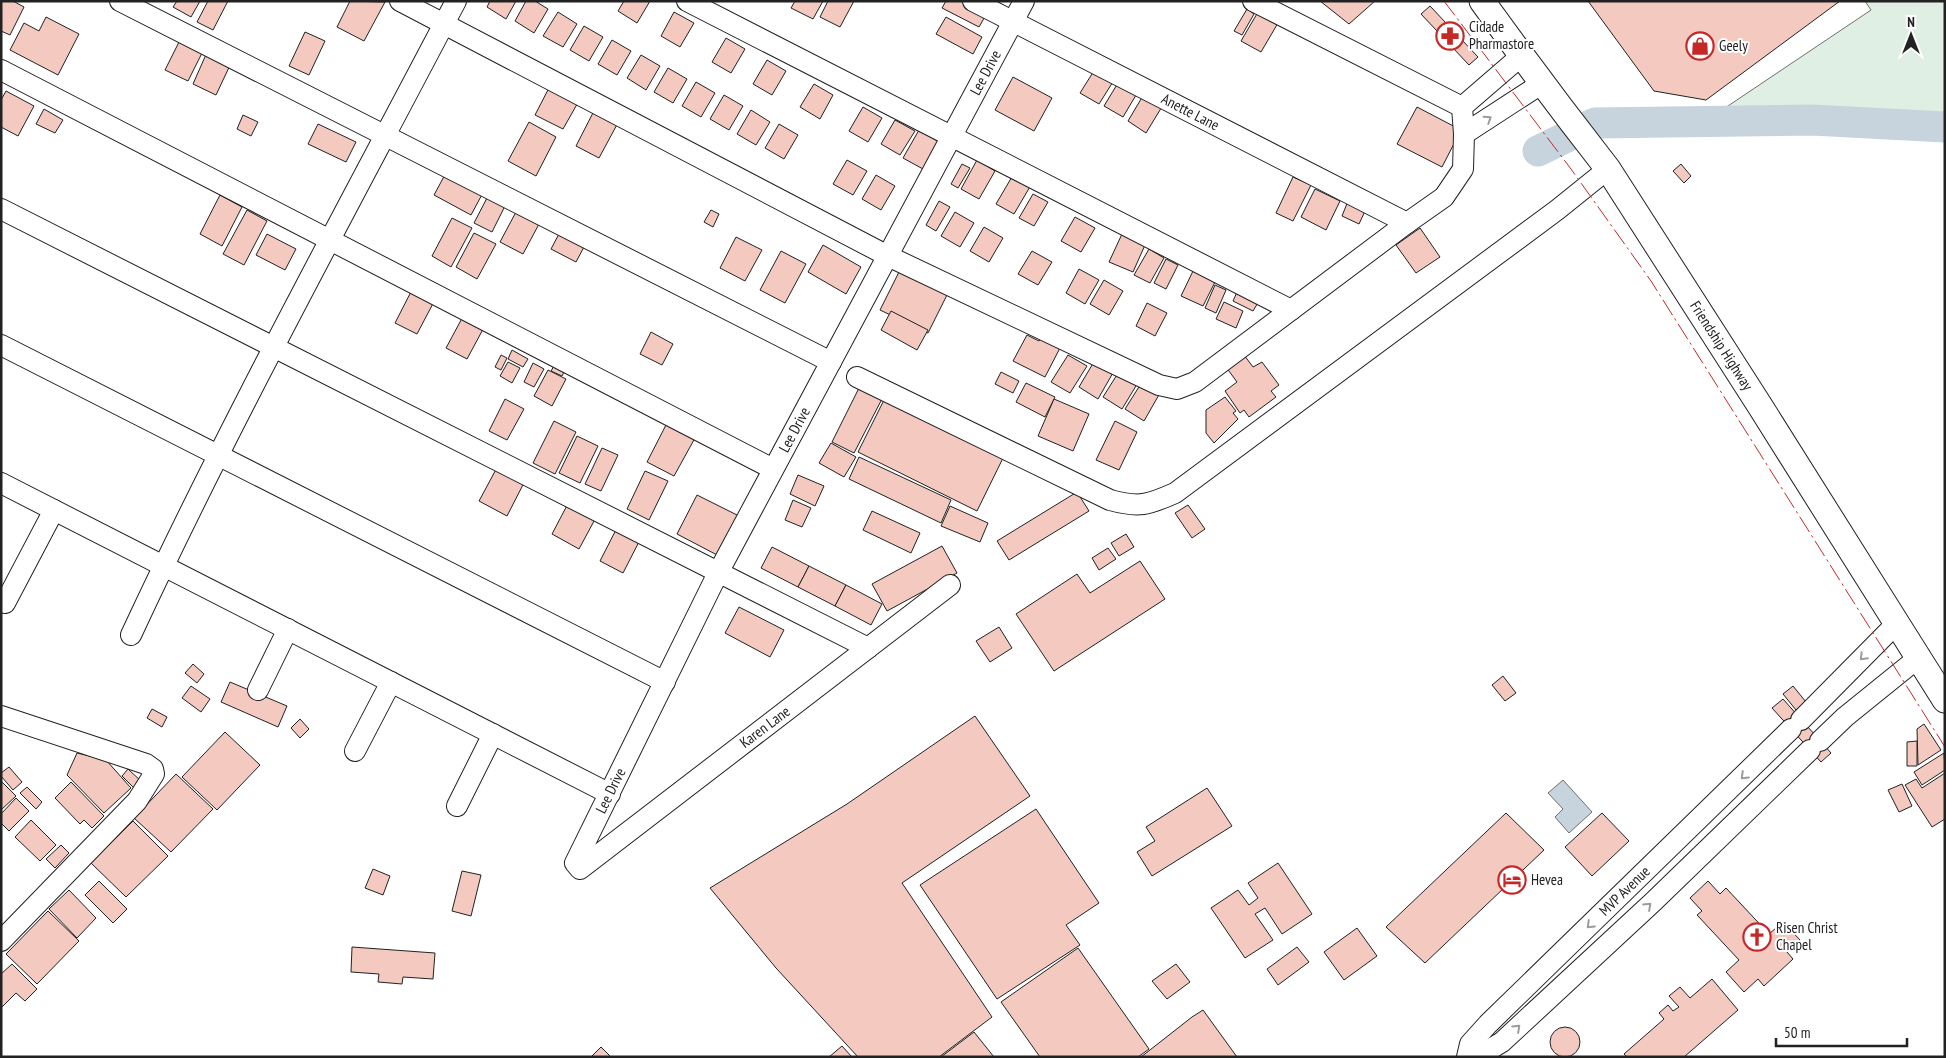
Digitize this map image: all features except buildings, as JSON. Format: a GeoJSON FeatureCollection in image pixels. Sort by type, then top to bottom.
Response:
{"type":"FeatureCollection","features":[{"type":"Feature","properties":{"kind":"main road","name":"Friendship Highway"},"geometry":{"type":"LineString","coordinates":[[1482,1],[1521,56],[1608,169],[1945,700]]}},
{"type":"Feature","properties":{"kind":"street"},"geometry":{"type":"LineString","coordinates":[[120,1],[831,362]]}},
{"type":"Feature","properties":{"kind":"street"},"geometry":{"type":"LineString","coordinates":[[400,1],[888,256],[1159,385],[1177,389],[1195,382],[1444,197],[1463,170],[1464,134],[1462,107]]}},
{"type":"Feature","properties":{"kind":"street"},"geometry":{"type":"LineString","coordinates":[[132,635],[164,566],[275,347],[456,1]]}},
{"type":"Feature","properties":{"kind":"street"},"geometry":{"type":"LineString","coordinates":[[687,1],[1291,310]]}},
{"type":"Feature","properties":{"kind":"street","name":"Anette Lane"},"geometry":{"type":"LineString","coordinates":[[973,1],[1407,223]]}},
{"type":"Feature","properties":{"kind":"street","name":"Lee Drive"},"geometry":{"type":"LineString","coordinates":[[578,866],[610,794],[719,571],[1024,1]]}},
{"type":"Feature","properties":{"kind":"street"},"geometry":{"type":"LineString","coordinates":[[1253,1],[1462,107]]}},
{"type":"Feature","properties":{"kind":"street"},"geometry":{"type":"LineString","coordinates":[[1462,107],[1521,56]]}},
{"type":"Feature","properties":{"kind":"street"},"geometry":{"type":"LineString","coordinates":[[1,70],[773,469]]}},
{"type":"Feature","properties":{"kind":"street"},"geometry":{"type":"LineString","coordinates":[[1496,78],[1514,101]]}},
{"type":"Feature","properties":{"kind":"street"},"geometry":{"type":"LineString","coordinates":[[1464,134],[1514,101],[1548,92]]}},
{"type":"Feature","properties":{"kind":"street"},"geometry":{"type":"LineString","coordinates":[[856,378],[1110,500],[1130,505],[1152,503],[1175,493],[1556,210],[1608,169]]}},
{"type":"Feature","properties":{"kind":"street"},"geometry":{"type":"LineString","coordinates":[[1,209],[868,648]]}},
{"type":"Feature","properties":{"kind":"street"},"geometry":{"type":"LineString","coordinates":[[1,345],[665,682]]}},
{"type":"Feature","properties":{"kind":"street"},"geometry":{"type":"LineString","coordinates":[[1,483],[610,794]]}},
{"type":"Feature","properties":{"kind":"street"},"geometry":{"type":"LineString","coordinates":[[5,603],[54,510]]}},
{"type":"Feature","properties":{"kind":"street","name":"Karen Lane"},"geometry":{"type":"LineString","coordinates":[[578,866],[950,586]]}},
{"type":"Feature","properties":{"kind":"street","name":"MVP Avenue"},"geometry":{"type":"LineString","coordinates":[[1467,1057],[1470,1044],[1488,1024],[1767,753],[1897,623]]}},
{"type":"Feature","properties":{"kind":"street"},"geometry":{"type":"LineString","coordinates":[[258,690],[288,629]]}},
{"type":"Feature","properties":{"kind":"street","name":"MVP Avenue"},"geometry":{"type":"LineString","coordinates":[[1477,1057],[1502,1042],[1653,902],[1845,717],[1918,658]]}},
{"type":"Feature","properties":{"kind":"street"},"geometry":{"type":"LineString","coordinates":[[355,750],[391,682]]}},
{"type":"Feature","properties":{"kind":"street"},"geometry":{"type":"LineString","coordinates":[[1,716],[146,764],[153,768],[154,774],[137,801],[1,941]]}},
{"type":"Feature","properties":{"kind":"street"},"geometry":{"type":"LineString","coordinates":[[457,806],[493,734]]}},
{"type":"Feature","properties":{"kind":"street"},"geometry":{"type":"LineString","coordinates":[[1767,753],[1786,772]]}},
{"type":"Feature","properties":{"kind":"street"},"geometry":{"type":"LineString","coordinates":[[1690,828],[1709,846]]}},
{"type":"Feature","properties":{"kind":"green space"},"geometry":{"type":"Polygon","coordinates":[[[1865,1],[1945,1],[1945,117],[1891,115],[1713,116],[1871,10],[1865,1]]]}},
{"type":"Feature","properties":{"kind":"shaded area"},"geometry":{"type":"Polygon","coordinates":[[[1563,780],[1592,812],[1569,833],[1555,817],[1563,809],[1548,793],[1563,780]]]}},
{"type":"Feature","properties":{"kind":"waterway"},"geometry":{"type":"LineString","coordinates":[[1538,151],[1595,123],[1812,120],[1945,127]]}},
{"type":"Feature","properties":{"kind":"power"},"geometry":{"type":"LineString","coordinates":[[1444,1],[1571,169],[1651,281],[1945,747]]}},
{"type":"Feature","properties":{"kind":"place","name":"Cidade Pharmastore"},"geometry":{"type":"Point","coordinates":[1450,36]}},
{"type":"Feature","properties":{"kind":"place","name":"Geely"},"geometry":{"type":"Point","coordinates":[1700,46]}},
{"type":"Feature","properties":{"kind":"place","name":"Hevea"},"geometry":{"type":"Point","coordinates":[1512,880]}},
{"type":"Feature","properties":{"kind":"place","name":"Risen Christ Chapel"},"geometry":{"type":"Point","coordinates":[1757,937]}}]}
